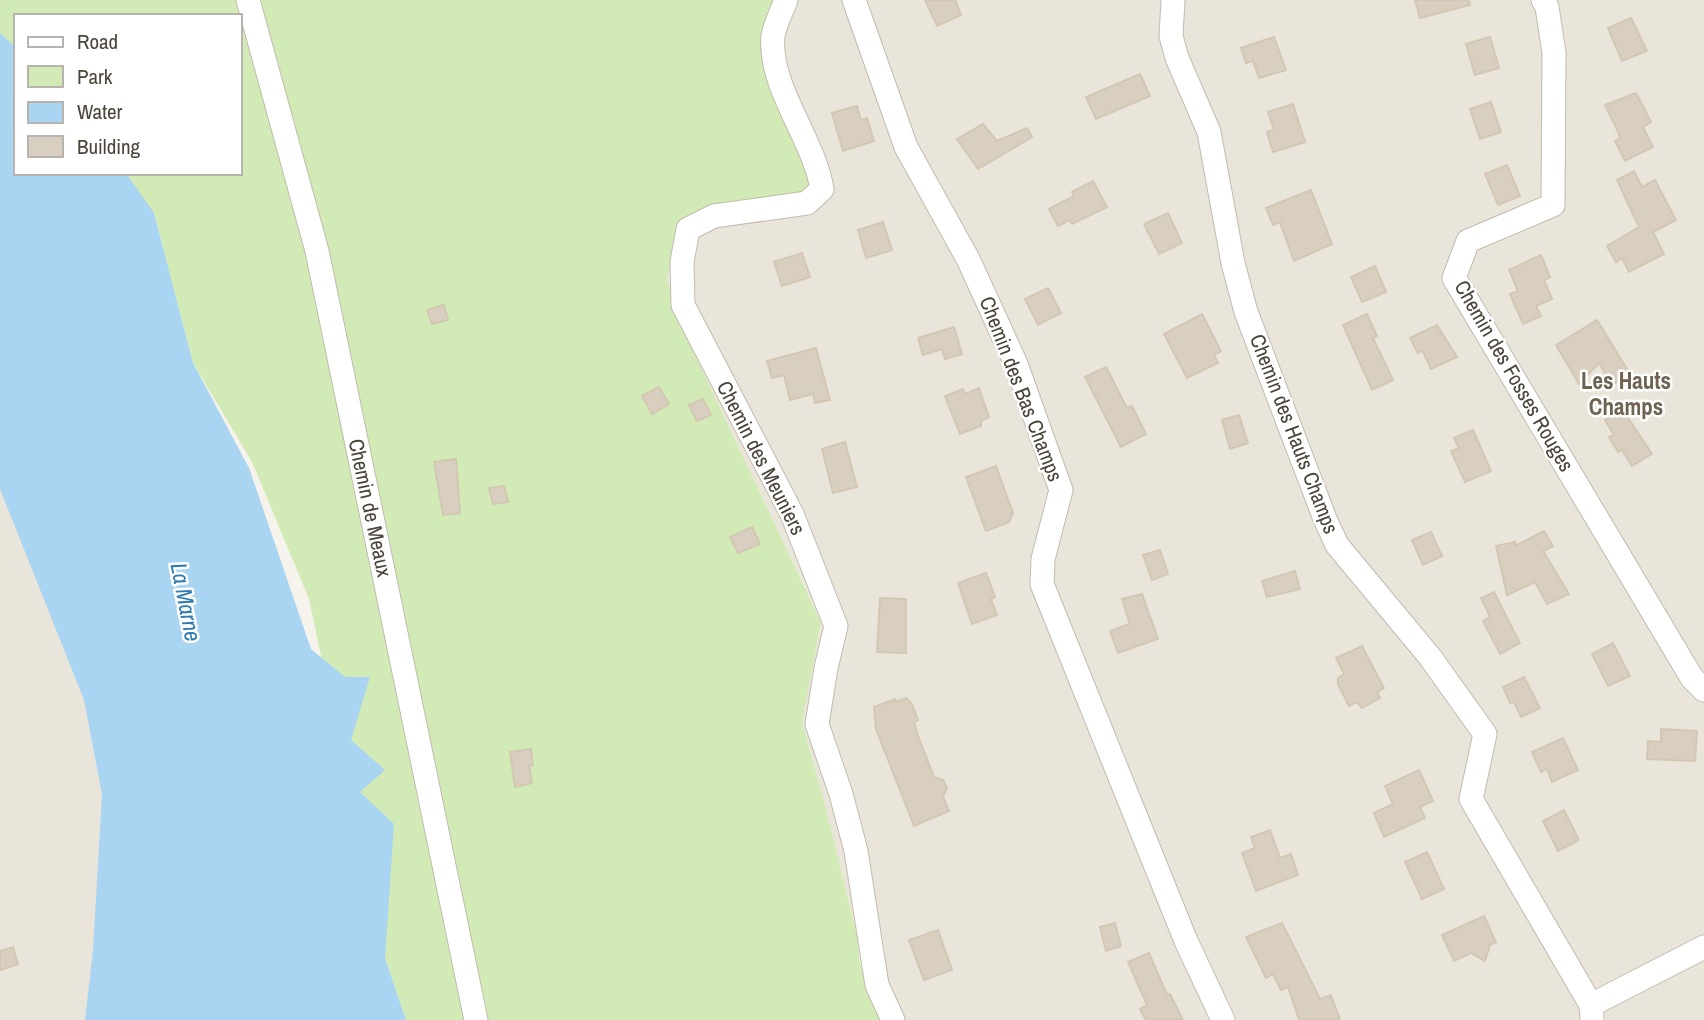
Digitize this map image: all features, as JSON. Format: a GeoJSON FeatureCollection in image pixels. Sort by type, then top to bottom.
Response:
{"type":"FeatureCollection","features":[{"type":"Feature","properties":{"kind":"street","name":"Chemin de Meaux"},"geometry":{"type":"LineString","coordinates":[[248,0],[317,251],[476,1020]]}},
{"type":"Feature","properties":{"kind":"street","name":"Chemin des Meuniers"},"geometry":{"type":"LineString","coordinates":[[786,0],[773,35],[778,76],[819,170],[822,189],[807,203],[714,216],[688,229],[682,262],[683,305],[792,514],[836,626],[817,724],[841,794],[856,851],[877,985],[893,1020]]}},
{"type":"Feature","properties":{"kind":"street","name":"Chemin des Bas Champs"},"geometry":{"type":"LineString","coordinates":[[854,0],[906,147],[968,259],[1016,364],[1061,491],[1042,559],[1042,584],[1185,941],[1223,1020]]}},
{"type":"Feature","properties":{"kind":"street","name":"Chemin des Hauts Champs"},"geometry":{"type":"LineString","coordinates":[[1173,0],[1171,14],[1174,47],[1209,132],[1233,264],[1246,312],[1325,519],[1337,545],[1430,657],[1485,734],[1471,799],[1592,1012]]}},
{"type":"Feature","properties":{"kind":"street","name":"Chemin des Fosses Rouges"},"geometry":{"type":"LineString","coordinates":[[1543,0],[1554,53],[1553,205],[1468,242],[1454,278],[1692,678],[1704,690]]}},
{"type":"Feature","properties":{"kind":"street"},"geometry":{"type":"LineString","coordinates":[[1592,1012],[1704,947]]}},
{"type":"Feature","properties":{"kind":"shaded area"},"geometry":{"type":"Polygon","coordinates":[[[786,0],[1704,0],[1704,1020],[882,1020],[869,994],[858,949],[858,938],[802,722],[821,621],[690,344],[667,281],[675,232],[689,229],[778,76],[786,0]]]}},
{"type":"Feature","properties":{"kind":"shaded area"},"geometry":{"type":"Polygon","coordinates":[[[0,180],[211,1020],[0,1020],[0,180]]]}},
{"type":"Feature","properties":{"kind":"green space"},"geometry":{"type":"Polygon","coordinates":[[[0,0],[786,0],[773,35],[822,189],[675,232],[667,281],[690,344],[821,622],[802,722],[858,939],[862,970],[868,991],[882,1020],[406,1020],[385,958],[309,599],[252,462],[193,363],[154,213],[121,175],[242,175],[242,14],[14,14],[14,54],[0,38],[0,0]]]}},
{"type":"Feature","properties":{"kind":"water","name":"La Marne"},"geometry":{"type":"Polygon","coordinates":[[[0,33],[14,46],[14,175],[127,175],[154,213],[193,363],[249,468],[311,649],[345,677],[370,677],[351,740],[385,770],[360,792],[394,824],[385,958],[406,1020],[85,1020],[93,950],[102,794],[84,700],[0,489],[0,33]]]}},
{"type":"Feature","properties":{"kind":"building"},"geometry":{"type":"Polygon","coordinates":[[[925,0],[955,0],[961,15],[937,26],[925,0]]]}},
{"type":"Feature","properties":{"kind":"building"},"geometry":{"type":"Polygon","coordinates":[[[1415,0],[1469,0],[1470,5],[1420,18],[1415,0]]]}},
{"type":"Feature","properties":{"kind":"building"},"geometry":{"type":"Polygon","coordinates":[[[1631,18],[1647,51],[1622,61],[1608,28],[1631,18]]]}},
{"type":"Feature","properties":{"kind":"building"},"geometry":{"type":"Polygon","coordinates":[[[1274,37],[1286,70],[1259,78],[1253,61],[1246,63],[1241,48],[1274,37]]]}},
{"type":"Feature","properties":{"kind":"building"},"geometry":{"type":"Polygon","coordinates":[[[1490,37],[1499,68],[1475,75],[1466,44],[1490,37]]]}},
{"type":"Feature","properties":{"kind":"building"},"geometry":{"type":"Polygon","coordinates":[[[1140,74],[1150,96],[1096,119],[1086,97],[1140,74]]]}},
{"type":"Feature","properties":{"kind":"building"},"geometry":{"type":"Polygon","coordinates":[[[1636,93],[1651,122],[1643,127],[1653,147],[1625,161],[1615,141],[1621,138],[1605,105],[1636,93]]]}},
{"type":"Feature","properties":{"kind":"building"},"geometry":{"type":"Polygon","coordinates":[[[1491,102],[1501,132],[1480,139],[1470,109],[1491,102]]]}},
{"type":"Feature","properties":{"kind":"building"},"geometry":{"type":"Polygon","coordinates":[[[1293,104],[1305,142],[1273,152],[1267,132],[1274,130],[1268,112],[1293,104]]]}},
{"type":"Feature","properties":{"kind":"building"},"geometry":{"type":"Polygon","coordinates":[[[857,106],[861,120],[867,118],[874,141],[843,151],[832,113],[857,106]]]}},
{"type":"Feature","properties":{"kind":"building"},"geometry":{"type":"Polygon","coordinates":[[[983,124],[997,141],[1027,128],[1032,137],[978,169],[957,139],[983,124]]]}},
{"type":"Feature","properties":{"kind":"building"},"geometry":{"type":"Polygon","coordinates":[[[1507,165],[1520,196],[1498,205],[1485,174],[1507,165]]]}},
{"type":"Feature","properties":{"kind":"building"},"geometry":{"type":"Polygon","coordinates":[[[1634,171],[1642,187],[1655,180],[1676,220],[1653,232],[1664,254],[1629,272],[1622,258],[1616,262],[1607,246],[1639,227],[1617,180],[1634,171]]]}},
{"type":"Feature","properties":{"kind":"building"},"geometry":{"type":"Polygon","coordinates":[[[1093,181],[1107,207],[1072,224],[1070,220],[1058,226],[1049,209],[1074,196],[1072,192],[1093,181]]]}},
{"type":"Feature","properties":{"kind":"building"},"geometry":{"type":"Polygon","coordinates":[[[1311,190],[1332,244],[1294,261],[1280,222],[1273,225],[1266,208],[1311,190]]]}},
{"type":"Feature","properties":{"kind":"building"},"geometry":{"type":"Polygon","coordinates":[[[1168,213],[1182,243],[1159,254],[1144,224],[1168,213]]]}},
{"type":"Feature","properties":{"kind":"building"},"geometry":{"type":"Polygon","coordinates":[[[883,222],[892,250],[866,258],[858,230],[883,222]]]}},
{"type":"Feature","properties":{"kind":"building"},"geometry":{"type":"Polygon","coordinates":[[[802,253],[810,277],[782,286],[774,262],[802,253]]]}},
{"type":"Feature","properties":{"kind":"building"},"geometry":{"type":"Polygon","coordinates":[[[1541,255],[1550,277],[1544,280],[1552,299],[1536,306],[1541,316],[1523,324],[1510,294],[1518,291],[1509,270],[1541,255]]]}},
{"type":"Feature","properties":{"kind":"building"},"geometry":{"type":"Polygon","coordinates":[[[1375,266],[1386,292],[1362,302],[1351,277],[1375,266]]]}},
{"type":"Feature","properties":{"kind":"building"},"geometry":{"type":"Polygon","coordinates":[[[1048,288],[1061,313],[1038,325],[1025,299],[1048,288]]]}},
{"type":"Feature","properties":{"kind":"building"},"geometry":{"type":"Polygon","coordinates":[[[444,305],[448,320],[432,324],[427,310],[444,305]]]}},
{"type":"Feature","properties":{"kind":"building"},"geometry":{"type":"Polygon","coordinates":[[[1202,314],[1221,351],[1214,355],[1218,363],[1187,378],[1164,334],[1202,314]]]}},
{"type":"Feature","properties":{"kind":"building"},"geometry":{"type":"Polygon","coordinates":[[[1367,314],[1377,336],[1373,338],[1393,380],[1372,390],[1343,325],[1367,314]]]}},
{"type":"Feature","properties":{"kind":"building"},"geometry":{"type":"Polygon","coordinates":[[[1597,320],[1630,374],[1612,385],[1599,363],[1579,384],[1556,345],[1597,320]]]}},
{"type":"Feature","properties":{"kind":"building"},"geometry":{"type":"Polygon","coordinates":[[[1437,325],[1457,357],[1431,369],[1422,350],[1418,353],[1410,338],[1437,325]]]}},
{"type":"Feature","properties":{"kind":"building"},"geometry":{"type":"Polygon","coordinates":[[[954,327],[962,354],[945,359],[942,349],[923,355],[918,338],[954,327]]]}},
{"type":"Feature","properties":{"kind":"building"},"geometry":{"type":"Polygon","coordinates":[[[816,348],[830,400],[815,403],[813,394],[790,400],[784,375],[772,378],[767,361],[816,348]]]}},
{"type":"Feature","properties":{"kind":"building"},"geometry":{"type":"Polygon","coordinates":[[[1106,367],[1127,408],[1132,406],[1146,434],[1121,447],[1085,377],[1106,367]]]}},
{"type":"Feature","properties":{"kind":"building"},"geometry":{"type":"Polygon","coordinates":[[[659,387],[669,404],[652,414],[642,396],[659,387]]]}},
{"type":"Feature","properties":{"kind":"building"},"geometry":{"type":"Polygon","coordinates":[[[979,388],[989,417],[981,421],[981,426],[960,434],[945,396],[963,389],[965,394],[979,388]]]}},
{"type":"Feature","properties":{"kind":"building"},"geometry":{"type":"Polygon","coordinates":[[[703,399],[711,415],[697,421],[689,405],[703,399]]]}},
{"type":"Feature","properties":{"kind":"building"},"geometry":{"type":"Polygon","coordinates":[[[1622,409],[1652,454],[1632,466],[1622,450],[1618,452],[1609,437],[1614,435],[1605,420],[1622,409]]]}},
{"type":"Feature","properties":{"kind":"building"},"geometry":{"type":"Polygon","coordinates":[[[1239,415],[1248,443],[1230,449],[1222,420],[1239,415]]]}},
{"type":"Feature","properties":{"kind":"building"},"geometry":{"type":"Polygon","coordinates":[[[1473,430],[1491,471],[1465,482],[1451,451],[1459,448],[1454,438],[1473,430]]]}},
{"type":"Feature","properties":{"kind":"building"},"geometry":{"type":"Polygon","coordinates":[[[845,442],[857,487],[833,493],[822,449],[845,442]]]}},
{"type":"Feature","properties":{"kind":"building"},"geometry":{"type":"Polygon","coordinates":[[[456,459],[460,513],[443,515],[434,462],[456,459]]]}},
{"type":"Feature","properties":{"kind":"building"},"geometry":{"type":"Polygon","coordinates":[[[996,466],[1013,513],[1009,522],[986,531],[966,477],[996,466]]]}},
{"type":"Feature","properties":{"kind":"building"},"geometry":{"type":"Polygon","coordinates":[[[504,486],[508,502],[493,504],[489,488],[504,486]]]}},
{"type":"Feature","properties":{"kind":"building"},"geometry":{"type":"Polygon","coordinates":[[[752,527],[760,544],[738,553],[730,537],[752,527]]]}},
{"type":"Feature","properties":{"kind":"building"},"geometry":{"type":"Polygon","coordinates":[[[1544,531],[1553,546],[1543,551],[1569,594],[1547,604],[1535,582],[1507,595],[1496,546],[1515,542],[1515,546],[1544,531]]]}},
{"type":"Feature","properties":{"kind":"building"},"geometry":{"type":"Polygon","coordinates":[[[1431,532],[1442,556],[1423,565],[1412,540],[1431,532]]]}},
{"type":"Feature","properties":{"kind":"building"},"geometry":{"type":"Polygon","coordinates":[[[1160,550],[1168,574],[1152,580],[1143,555],[1160,550]]]}},
{"type":"Feature","properties":{"kind":"building"},"geometry":{"type":"Polygon","coordinates":[[[1295,571],[1300,589],[1267,597],[1262,581],[1295,571]]]}},
{"type":"Feature","properties":{"kind":"building"},"geometry":{"type":"Polygon","coordinates":[[[986,573],[995,597],[991,599],[997,615],[972,624],[958,583],[986,573]]]}},
{"type":"Feature","properties":{"kind":"building"},"geometry":{"type":"Polygon","coordinates":[[[1494,592],[1520,643],[1500,654],[1483,621],[1490,617],[1481,598],[1494,592]]]}},
{"type":"Feature","properties":{"kind":"building"},"geometry":{"type":"Polygon","coordinates":[[[1142,594],[1158,639],[1118,653],[1110,631],[1130,624],[1122,599],[1142,594]]]}},
{"type":"Feature","properties":{"kind":"building"},"geometry":{"type":"Polygon","coordinates":[[[880,598],[906,599],[906,653],[877,652],[880,598]]]}},
{"type":"Feature","properties":{"kind":"building"},"geometry":{"type":"Polygon","coordinates":[[[1613,643],[1630,676],[1608,686],[1592,654],[1613,643]]]}},
{"type":"Feature","properties":{"kind":"building"},"geometry":{"type":"Polygon","coordinates":[[[1362,646],[1384,688],[1377,692],[1380,698],[1362,708],[1357,702],[1349,706],[1338,684],[1338,678],[1344,674],[1336,658],[1362,646]]]}},
{"type":"Feature","properties":{"kind":"building"},"geometry":{"type":"Polygon","coordinates":[[[1524,677],[1540,708],[1521,717],[1514,702],[1510,703],[1503,687],[1524,677]]]}},
{"type":"Feature","properties":{"kind":"building"},"geometry":{"type":"Polygon","coordinates":[[[906,698],[912,704],[918,720],[914,722],[934,777],[943,780],[947,788],[943,797],[949,811],[914,826],[876,729],[874,707],[906,698]]]}},
{"type":"Feature","properties":{"kind":"building"},"geometry":{"type":"Polygon","coordinates":[[[1661,729],[1697,731],[1695,761],[1647,759],[1648,741],[1661,742],[1661,729]]]}},
{"type":"Feature","properties":{"kind":"building"},"geometry":{"type":"Polygon","coordinates":[[[1563,738],[1578,770],[1552,782],[1547,769],[1541,772],[1532,752],[1563,738]]]}},
{"type":"Feature","properties":{"kind":"building"},"geometry":{"type":"Polygon","coordinates":[[[531,749],[533,765],[529,766],[532,783],[515,787],[510,752],[531,749]]]}},
{"type":"Feature","properties":{"kind":"building"},"geometry":{"type":"Polygon","coordinates":[[[1419,770],[1433,801],[1420,807],[1425,818],[1384,837],[1374,813],[1393,804],[1385,786],[1419,770]]]}},
{"type":"Feature","properties":{"kind":"building"},"geometry":{"type":"Polygon","coordinates":[[[1564,810],[1579,840],[1558,851],[1543,821],[1564,810]]]}},
{"type":"Feature","properties":{"kind":"building"},"geometry":{"type":"Polygon","coordinates":[[[1270,830],[1280,858],[1291,854],[1298,875],[1256,891],[1242,853],[1255,848],[1251,837],[1270,830]]]}},
{"type":"Feature","properties":{"kind":"building"},"geometry":{"type":"Polygon","coordinates":[[[1427,852],[1444,889],[1422,899],[1405,862],[1427,852]]]}},
{"type":"Feature","properties":{"kind":"building"},"geometry":{"type":"Polygon","coordinates":[[[1484,916],[1496,942],[1490,945],[1485,961],[1471,953],[1454,961],[1442,935],[1484,916]]]}},
{"type":"Feature","properties":{"kind":"building"},"geometry":{"type":"Polygon","coordinates":[[[1115,923],[1121,946],[1106,951],[1100,927],[1115,923]]]}},
{"type":"Feature","properties":{"kind":"building"},"geometry":{"type":"Polygon","coordinates":[[[1282,923],[1320,999],[1331,995],[1340,1020],[1299,1020],[1288,987],[1281,990],[1273,974],[1266,978],[1246,937],[1282,923]]]}},
{"type":"Feature","properties":{"kind":"building"},"geometry":{"type":"Polygon","coordinates":[[[938,930],[952,970],[924,980],[909,940],[938,930]]]}},
{"type":"Feature","properties":{"kind":"building"},"geometry":{"type":"Polygon","coordinates":[[[13,947],[18,964],[0,970],[0,951],[13,947]]]}},
{"type":"Feature","properties":{"kind":"building"},"geometry":{"type":"Polygon","coordinates":[[[1149,953],[1167,995],[1170,994],[1183,1020],[1146,1020],[1140,1009],[1147,1005],[1128,962],[1149,953]]]}},
{"type":"Feature","properties":{"kind":"district","name":"Les Hauts Champs"},"geometry":{"type":"Point","coordinates":[1626,394]}}]}
